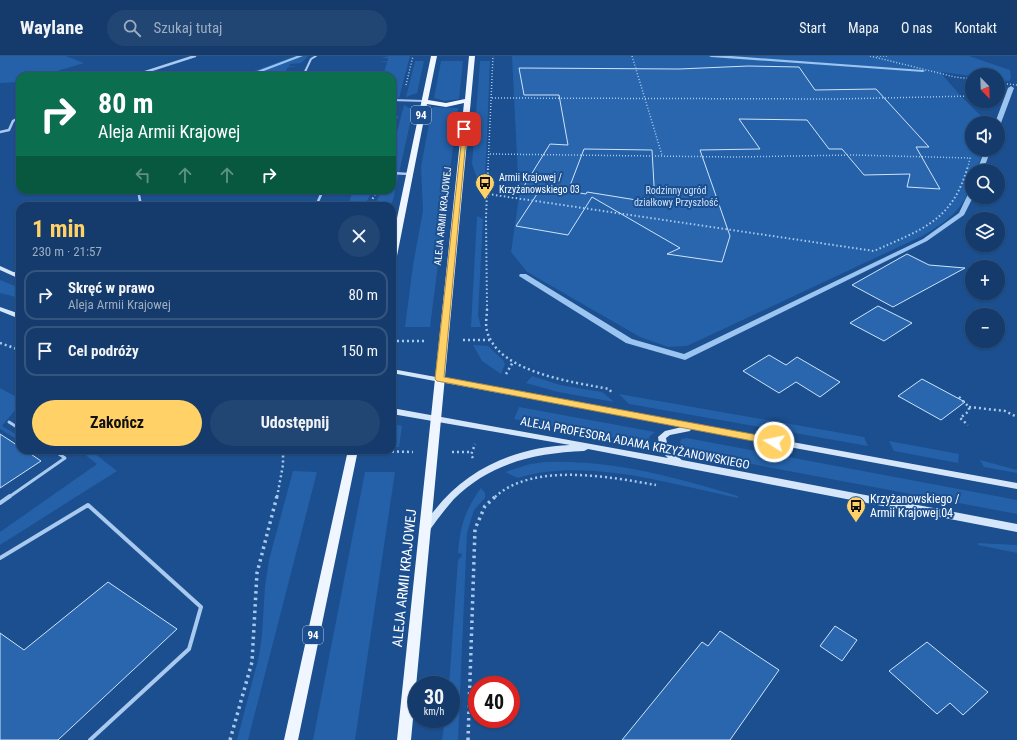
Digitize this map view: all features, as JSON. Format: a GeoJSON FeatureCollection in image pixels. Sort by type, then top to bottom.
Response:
{"type":"FeatureCollection","features":[{"type":"Feature","properties":{"kind":"main road","name":"94"},"geometry":{"type":"LineString","coordinates":[[396,241],[434,56]]}},
{"type":"Feature","properties":{"kind":"main road","name":"ALEJA ARMII KRAJOWEJ"},"geometry":{"type":"LineString","coordinates":[[404,740],[472,56]]}},
{"type":"Feature","properties":{"kind":"main road"},"geometry":{"type":"LineString","coordinates":[[424,101],[445,106],[468,100]]}},
{"type":"Feature","properties":{"kind":"main road","name":"94"},"geometry":{"type":"LineString","coordinates":[[291,740],[352,454]]}},
{"type":"Feature","properties":{"kind":"street"},"geometry":{"type":"LineString","coordinates":[[145,72],[195,56]]}},
{"type":"Feature","properties":{"kind":"street"},"geometry":{"type":"LineString","coordinates":[[0,132],[9,130],[13,121],[16,119]]}},
{"type":"Feature","properties":{"kind":"street"},"geometry":{"type":"LineString","coordinates":[[0,268],[16,275]]}},
{"type":"Feature","properties":{"kind":"street"},"geometry":{"type":"LineString","coordinates":[[0,309],[16,315]]}},
{"type":"Feature","properties":{"kind":"street"},"geometry":{"type":"LineString","coordinates":[[396,372],[440,379]]}},
{"type":"Feature","properties":{"kind":"street","name":"ALEJA PROFESORA ADAMA KRZYŻANOWSKIEGO"},"geometry":{"type":"LineString","coordinates":[[440,379],[1017,486]]}},
{"type":"Feature","properties":{"kind":"street"},"geometry":{"type":"LineString","coordinates":[[396,412],[436,418]]}},
{"type":"Feature","properties":{"kind":"street","name":"ALEJA PROFESORA ADAMA KRZYŻANOWSKIEGO"},"geometry":{"type":"LineString","coordinates":[[436,418],[607,449],[1017,528]]}},
{"type":"Feature","properties":{"kind":"street"},"geometry":{"type":"LineString","coordinates":[[683,464],[664,450],[662,437],[668,433],[680,429],[700,428]]}},
{"type":"Feature","properties":{"kind":"street"},"geometry":{"type":"LineString","coordinates":[[425,529],[454,493],[483,471],[498,464],[523,455],[558,448],[607,449]]}},
{"type":"Feature","properties":{"kind":"lane"},"geometry":{"type":"LineString","coordinates":[[305,72],[311,59],[316,56]]}},
{"type":"Feature","properties":{"kind":"lane"},"geometry":{"type":"LineString","coordinates":[[396,100],[424,101]]}},
{"type":"Feature","properties":{"kind":"lane"},"geometry":{"type":"LineString","coordinates":[[396,174],[409,174]]}},
{"type":"Feature","properties":{"kind":"lane"},"geometry":{"type":"LineString","coordinates":[[9,422],[16,426]]}},
{"type":"Feature","properties":{"kind":"lane"},"geometry":{"type":"LineString","coordinates":[[0,503],[65,458],[59,454]]}},
{"type":"Feature","properties":{"kind":"lane"},"geometry":{"type":"LineString","coordinates":[[0,558],[88,505],[201,607],[189,649],[90,740]]}},
{"type":"Feature","properties":{"kind":"path"},"geometry":{"type":"LineString","coordinates":[[493,56],[490,154],[486,218],[487,331],[498,350],[512,362],[527,370],[564,380],[609,389]]}},
{"type":"Feature","properties":{"kind":"path"},"geometry":{"type":"LineString","coordinates":[[632,56],[643,98],[662,155]]}},
{"type":"Feature","properties":{"kind":"path"},"geometry":{"type":"LineString","coordinates":[[872,56],[889,56]]}},
{"type":"Feature","properties":{"kind":"path"},"geometry":{"type":"LineString","coordinates":[[872,56],[965,78]]}},
{"type":"Feature","properties":{"kind":"path"},"geometry":{"type":"LineString","coordinates":[[1005,84],[1017,85]]}},
{"type":"Feature","properties":{"kind":"path"},"geometry":{"type":"LineString","coordinates":[[492,98],[836,99],[965,96]]}},
{"type":"Feature","properties":{"kind":"path"},"geometry":{"type":"LineString","coordinates":[[488,194],[524,198],[874,251],[923,228],[949,208],[963,182],[970,158],[853,155],[490,154]]}},
{"type":"Feature","properties":{"kind":"path"},"geometry":{"type":"LineString","coordinates":[[0,343],[16,349]]}},
{"type":"Feature","properties":{"kind":"path"},"geometry":{"type":"LineString","coordinates":[[958,397],[969,406],[1005,411],[1017,417]]}},
{"type":"Feature","properties":{"kind":"path"},"geometry":{"type":"LineString","coordinates":[[968,425],[960,418],[969,411],[969,406]]}},
{"type":"Feature","properties":{"kind":"path"},"geometry":{"type":"LineString","coordinates":[[396,452],[472,452]]}},
{"type":"Feature","properties":{"kind":"path"},"geometry":{"type":"LineString","coordinates":[[230,740],[252,662],[257,573],[274,510],[284,454]]}},
{"type":"Feature","properties":{"kind":"path"},"geometry":{"type":"LineString","coordinates":[[468,740],[475,529],[478,515],[484,505],[500,492],[514,484],[540,478],[579,476],[604,477],[656,485]]}},
{"type":"Feature","properties":{"kind":"green space"},"geometry":{"type":"Polygon","coordinates":[[[0,56],[66,56],[84,63],[54,72],[16,72],[16,82],[0,83],[0,56]]]}},
{"type":"Feature","properties":{"kind":"green space"},"geometry":{"type":"Polygon","coordinates":[[[295,56],[308,56],[301,63],[290,64],[289,66],[300,67],[288,67],[285,72],[251,72],[295,56]]]}},
{"type":"Feature","properties":{"kind":"green space"},"geometry":{"type":"Polygon","coordinates":[[[389,56],[410,56],[399,98],[396,98],[396,72],[384,72],[387,62],[376,62],[388,61],[388,58],[381,58],[389,56]]]}},
{"type":"Feature","properties":{"kind":"green space","name":"Rodzinny ogród działkowy Przyszłość"},"geometry":{"type":"Polygon","coordinates":[[[512,56],[969,56],[1004,68],[965,68],[965,75],[940,72],[965,100],[965,108],[973,108],[981,116],[965,116],[965,156],[981,156],[979,164],[965,164],[965,198],[949,218],[922,236],[687,346],[668,347],[640,337],[527,272],[511,252],[519,197],[512,56]]]}},
{"type":"Feature","properties":{"kind":"green space"},"geometry":{"type":"Polygon","coordinates":[[[415,61],[424,61],[417,93],[406,97],[415,61]]]}},
{"type":"Feature","properties":{"kind":"green space"},"geometry":{"type":"Polygon","coordinates":[[[441,61],[463,61],[459,99],[445,101],[434,98],[441,61]]]}},
{"type":"Feature","properties":{"kind":"green space"},"geometry":{"type":"Polygon","coordinates":[[[480,61],[490,61],[485,181],[479,184],[472,164],[480,61]]]}},
{"type":"Feature","properties":{"kind":"green space","name":"Rodzinny ogród działkowy Przyszłość"},"geometry":{"type":"Polygon","coordinates":[[[1005,68],[1010,70],[1011,78],[1009,81],[1005,81],[1005,68]]]}},
{"type":"Feature","properties":{"kind":"green space"},"geometry":{"type":"Polygon","coordinates":[[[404,105],[413,110],[396,186],[396,136],[404,105]]]}},
{"type":"Feature","properties":{"kind":"green space"},"geometry":{"type":"Polygon","coordinates":[[[432,108],[458,108],[430,327],[405,327],[413,265],[423,211],[421,167],[432,108]]]}},
{"type":"Feature","properties":{"kind":"green space"},"geometry":{"type":"Polygon","coordinates":[[[352,194],[371,194],[366,202],[349,202],[352,194]]]}},
{"type":"Feature","properties":{"kind":"green space"},"geometry":{"type":"Polygon","coordinates":[[[380,194],[394,194],[392,202],[376,202],[380,194]]]}},
{"type":"Feature","properties":{"kind":"green space"},"geometry":{"type":"Polygon","coordinates":[[[477,216],[483,219],[478,315],[481,327],[471,327],[477,216]]]}},
{"type":"Feature","properties":{"kind":"green space"},"geometry":{"type":"Polygon","coordinates":[[[0,280],[16,286],[16,297],[0,293],[0,280]]]}},
{"type":"Feature","properties":{"kind":"green space"},"geometry":{"type":"Polygon","coordinates":[[[473,345],[488,346],[503,360],[505,364],[501,374],[482,361],[473,345]]]}},
{"type":"Feature","properties":{"kind":"green space"},"geometry":{"type":"Polygon","coordinates":[[[532,376],[560,385],[602,392],[614,402],[558,392],[526,383],[532,376]]]}},
{"type":"Feature","properties":{"kind":"green space"},"geometry":{"type":"Polygon","coordinates":[[[0,388],[16,397],[16,409],[2,426],[16,435],[16,439],[0,429],[0,388]]]}},
{"type":"Feature","properties":{"kind":"green space"},"geometry":{"type":"Polygon","coordinates":[[[619,394],[864,437],[868,446],[629,404],[619,394]]]}},
{"type":"Feature","properties":{"kind":"green space"},"geometry":{"type":"Polygon","coordinates":[[[519,407],[655,432],[649,437],[651,445],[514,419],[519,407]]]}},
{"type":"Feature","properties":{"kind":"green space"},"geometry":{"type":"Polygon","coordinates":[[[396,424],[402,426],[399,447],[396,447],[396,424]]]}},
{"type":"Feature","properties":{"kind":"green space"},"geometry":{"type":"Polygon","coordinates":[[[687,438],[1017,500],[1017,514],[683,451],[679,447],[681,439],[687,438]]]}},
{"type":"Feature","properties":{"kind":"green space"},"geometry":{"type":"Polygon","coordinates":[[[889,441],[959,454],[958,463],[894,451],[889,441]]]}},
{"type":"Feature","properties":{"kind":"green space"},"geometry":{"type":"Polygon","coordinates":[[[84,454],[95,454],[117,471],[0,545],[0,532],[97,464],[84,454]]]}},
{"type":"Feature","properties":{"kind":"green space"},"geometry":{"type":"Polygon","coordinates":[[[980,460],[1017,470],[1017,473],[984,467],[980,460]]]}},
{"type":"Feature","properties":{"kind":"green space"},"geometry":{"type":"Polygon","coordinates":[[[545,462],[595,464],[643,471],[714,489],[738,496],[738,498],[656,480],[600,471],[572,470],[544,472],[518,478],[505,472],[530,464],[545,462]]]}},
{"type":"Feature","properties":{"kind":"green space"},"geometry":{"type":"Polygon","coordinates":[[[293,471],[317,472],[248,740],[237,740],[259,656],[265,586],[269,560],[293,471]]]}},
{"type":"Feature","properties":{"kind":"green space"},"geometry":{"type":"Polygon","coordinates":[[[365,472],[395,472],[355,740],[313,740],[365,472]]]}},
{"type":"Feature","properties":{"kind":"green space"},"geometry":{"type":"Polygon","coordinates":[[[481,488],[485,493],[485,498],[474,510],[467,533],[460,694],[460,676],[450,676],[458,560],[462,554],[458,553],[460,535],[464,519],[481,488]]]}},
{"type":"Feature","properties":{"kind":"green space"},"geometry":{"type":"Polygon","coordinates":[[[978,543],[1017,545],[1017,553],[978,545],[978,543]]]}},
{"type":"Feature","properties":{"kind":"green space"},"geometry":{"type":"Polygon","coordinates":[[[444,728],[459,728],[458,740],[442,740],[444,728]]]}},
{"type":"Feature","properties":{"kind":"building"},"geometry":{"type":"Polygon","coordinates":[[[748,66],[799,67],[815,90],[876,89],[929,147],[916,147],[940,189],[907,187],[910,174],[864,175],[842,149],[829,149],[807,120],[739,119],[760,149],[700,150],[730,236],[722,262],[667,254],[680,248],[592,197],[568,235],[516,226],[537,194],[521,191],[550,144],[568,145],[559,95],[524,95],[519,68],[679,69],[748,66]],[[584,149],[568,191],[586,194],[587,192],[655,203],[652,150],[584,149]]]}},
{"type":"Feature","properties":{"kind":"building"},"geometry":{"type":"Polygon","coordinates":[[[907,254],[929,265],[965,268],[893,307],[852,285],[907,254]]]}},
{"type":"Feature","properties":{"kind":"building"},"geometry":{"type":"Polygon","coordinates":[[[878,306],[912,323],[884,341],[850,323],[878,306]]]}},
{"type":"Feature","properties":{"kind":"building"},"geometry":{"type":"Polygon","coordinates":[[[769,355],[786,365],[797,357],[840,382],[820,397],[796,382],[779,393],[743,371],[769,355]]]}},
{"type":"Feature","properties":{"kind":"building"},"geometry":{"type":"Polygon","coordinates":[[[922,379],[965,402],[941,420],[898,396],[922,379]]]}},
{"type":"Feature","properties":{"kind":"building"},"geometry":{"type":"Polygon","coordinates":[[[0,434],[16,444],[16,454],[31,454],[41,461],[0,488],[0,434]]]}},
{"type":"Feature","properties":{"kind":"building"},"geometry":{"type":"Polygon","coordinates":[[[108,582],[177,629],[58,740],[0,740],[0,633],[24,650],[108,582]]]}},
{"type":"Feature","properties":{"kind":"building"},"geometry":{"type":"Polygon","coordinates":[[[835,626],[857,640],[842,661],[820,646],[835,626]]]}},
{"type":"Feature","properties":{"kind":"building"},"geometry":{"type":"Polygon","coordinates":[[[720,631],[779,670],[730,740],[622,740],[702,642],[708,646],[720,631]]]}},
{"type":"Feature","properties":{"kind":"building"},"geometry":{"type":"Polygon","coordinates":[[[927,642],[988,692],[963,715],[950,703],[937,714],[889,671],[927,642]]]}},
{"type":"Feature","properties":{"kind":"waterway"},"geometry":{"type":"LineString","coordinates":[[257,72],[301,56]]}},
{"type":"Feature","properties":{"kind":"waterway"},"geometry":{"type":"LineString","coordinates":[[711,56],[923,71]]}},
{"type":"Feature","properties":{"kind":"waterway"},"geometry":{"type":"LineString","coordinates":[[1001,116],[1011,88]]}},
{"type":"Feature","properties":{"kind":"waterway"},"geometry":{"type":"LineString","coordinates":[[983,164],[985,156]]}},
{"type":"Feature","properties":{"kind":"waterway"},"geometry":{"type":"LineString","coordinates":[[523,276],[629,341],[685,357],[925,240],[962,214],[967,204]]}},
{"type":"Feature","properties":{"kind":"place","name":"Armii Krajowej / Krzyżanowskiego 03"},"geometry":{"type":"Point","coordinates":[485,200]}},
{"type":"Feature","properties":{"kind":"place","name":"Krzyżanowskiego / Armii Krajowej 04"},"geometry":{"type":"Point","coordinates":[856,523]}},
{"type":"Feature","properties":{"kind":"route"},"geometry":{"type":"LineString","coordinates":[[464,129],[440,379],[774,442]]}}]}
